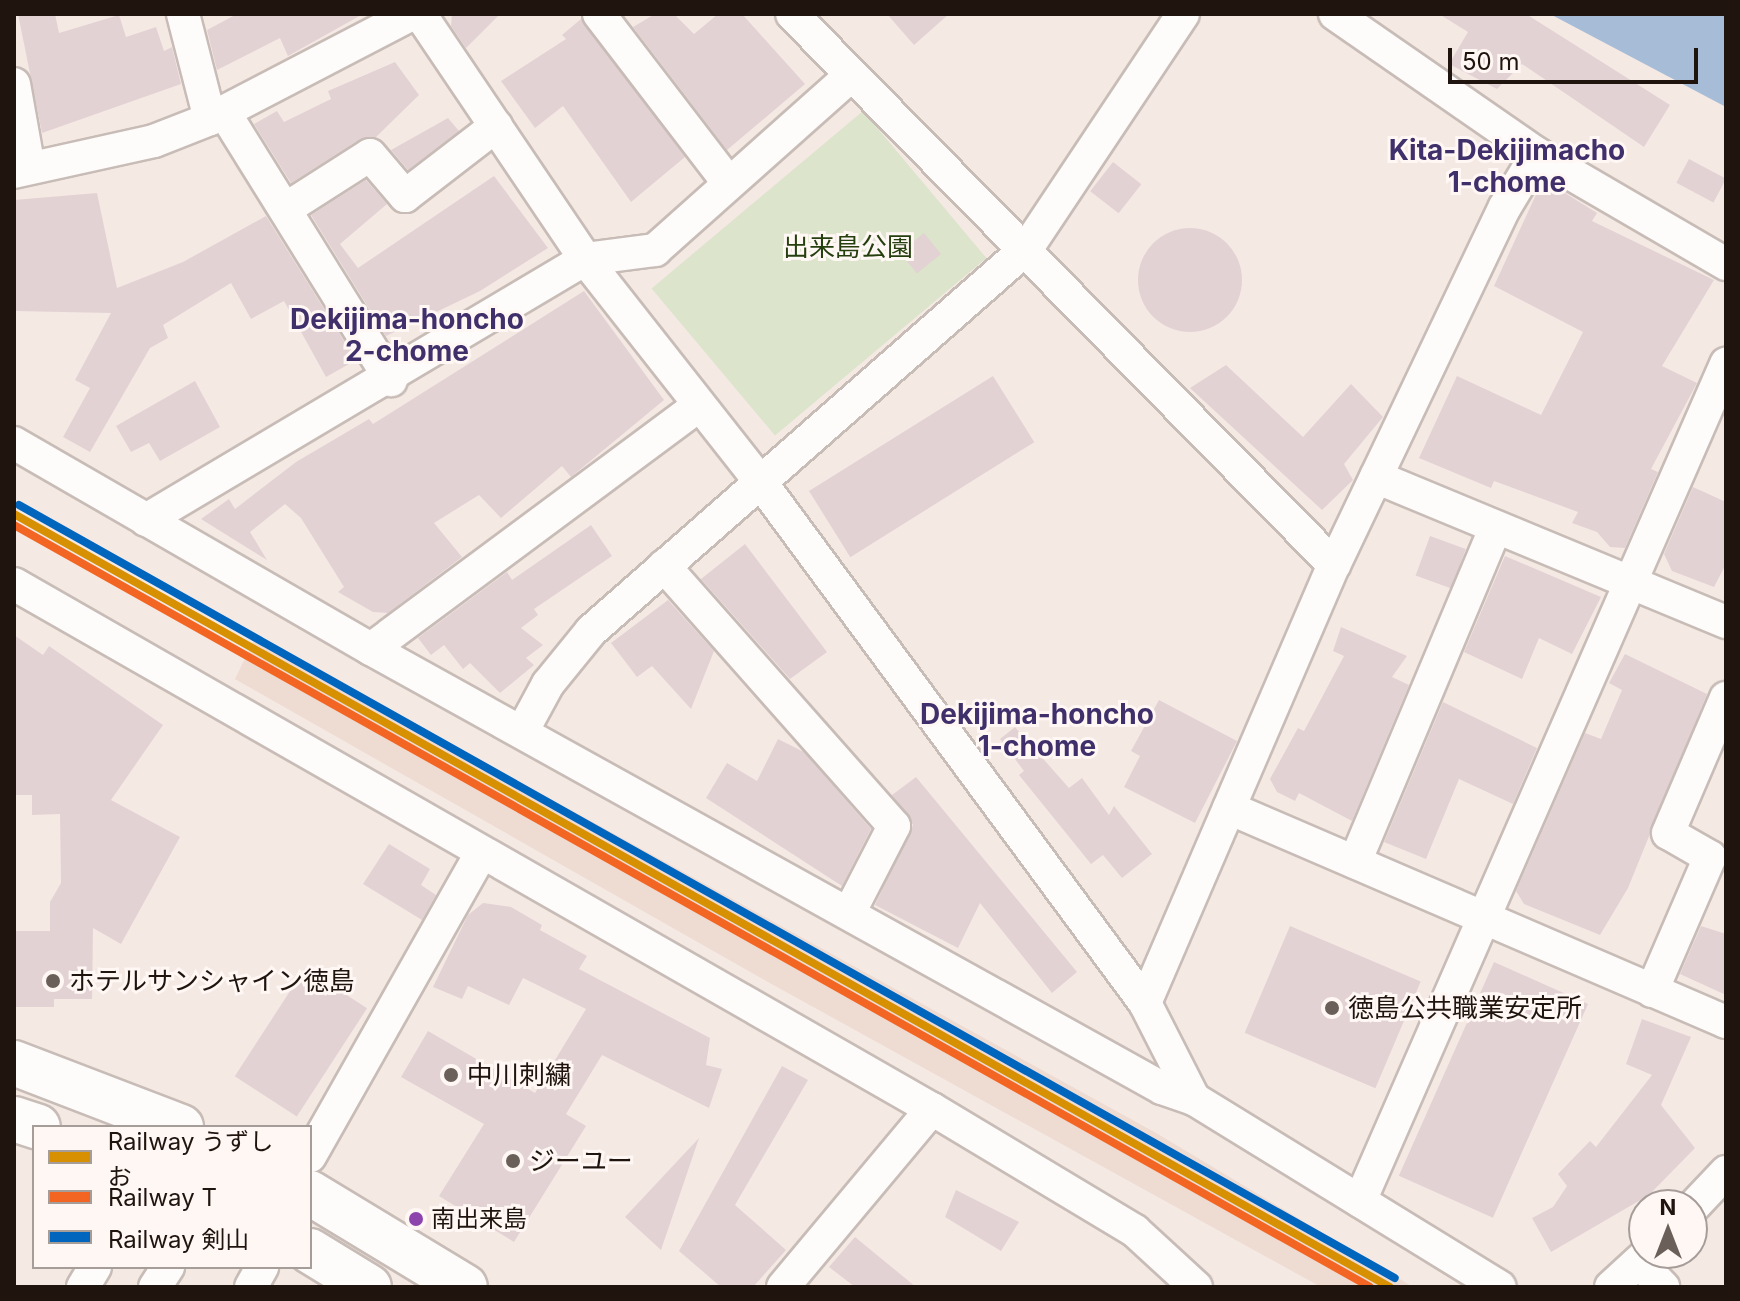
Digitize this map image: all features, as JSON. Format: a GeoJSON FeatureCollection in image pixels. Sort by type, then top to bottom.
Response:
{"type":"FeatureCollection","features":[{"type":"Feature","properties":{"kind":"highway"},"geometry":{"type":"LineString","coordinates":[[14,1063],[176,1125]]}},
{"type":"Feature","properties":{"kind":"highway"},"geometry":{"type":"LineString","coordinates":[[312,1194],[465,1287]]}},
{"type":"Feature","properties":{"kind":"highway"},"geometry":{"type":"LineString","coordinates":[[312,1252],[369,1287]]}},
{"type":"Feature","properties":{"kind":"street"},"geometry":{"type":"LineString","coordinates":[[183,14],[217,116],[287,208],[391,380]]}},
{"type":"Feature","properties":{"kind":"street"},"geometry":{"type":"LineString","coordinates":[[14,84],[21,170],[154,141],[217,116],[412,14]]}},
{"type":"Feature","properties":{"kind":"street"},"geometry":{"type":"LineString","coordinates":[[420,14],[585,259],[697,407],[759,480],[1145,1003],[1194,1099]]}},
{"type":"Feature","properties":{"kind":"street"},"geometry":{"type":"LineString","coordinates":[[599,14],[728,182]]}},
{"type":"Feature","properties":{"kind":"street"},"geometry":{"type":"LineString","coordinates":[[792,14],[850,76],[1027,248],[1334,565]]}},
{"type":"Feature","properties":{"kind":"street"},"geometry":{"type":"LineString","coordinates":[[522,732],[569,654],[759,480],[1027,248],[1183,14]]}},
{"type":"Feature","properties":{"kind":"street"},"geometry":{"type":"LineString","coordinates":[[1335,14],[1537,154],[1726,264]]}},
{"type":"Feature","properties":{"kind":"street"},"geometry":{"type":"LineString","coordinates":[[146,520],[391,380],[585,259],[655,250],[850,76]]}},
{"type":"Feature","properties":{"kind":"street"},"geometry":{"type":"LineString","coordinates":[[287,208],[370,155],[405,196],[496,126]]}},
{"type":"Feature","properties":{"kind":"street"},"geometry":{"type":"LineString","coordinates":[[1145,1003],[1334,565],[1505,207],[1537,154]]}},
{"type":"Feature","properties":{"kind":"street"},"geometry":{"type":"LineString","coordinates":[[1360,1201],[1726,364]]}},
{"type":"Feature","properties":{"kind":"street"},"geometry":{"type":"LineString","coordinates":[[371,649],[697,407]]}},
{"type":"Feature","properties":{"kind":"street"},"geometry":{"type":"LineString","coordinates":[[14,443],[371,649],[1162,1088],[1194,1099],[1500,1287]]}},
{"type":"Feature","properties":{"kind":"street"},"geometry":{"type":"LineString","coordinates":[[1376,477],[1726,622]]}},
{"type":"Feature","properties":{"kind":"street"},"geometry":{"type":"LineString","coordinates":[[1355,862],[1496,527]]}},
{"type":"Feature","properties":{"kind":"street"},"geometry":{"type":"LineString","coordinates":[[664,566],[894,826],[849,913]]}},
{"type":"Feature","properties":{"kind":"street"},"geometry":{"type":"LineString","coordinates":[[14,584],[481,854],[932,1109],[1135,1231],[1175,1281]]}},
{"type":"Feature","properties":{"kind":"street"},"geometry":{"type":"LineString","coordinates":[[1652,991],[1710,857],[1668,833],[1726,698]]}},
{"type":"Feature","properties":{"kind":"street"},"geometry":{"type":"LineString","coordinates":[[1229,808],[1726,1022]]}},
{"type":"Feature","properties":{"kind":"street"},"geometry":{"type":"LineString","coordinates":[[312,1152],[481,854]]}},
{"type":"Feature","properties":{"kind":"street"},"geometry":{"type":"LineString","coordinates":[[783,1287],[932,1109]]}},
{"type":"Feature","properties":{"kind":"street"},"geometry":{"type":"LineString","coordinates":[[1708,1191],[1726,1172]]}},
{"type":"Feature","properties":{"kind":"street"},"geometry":{"type":"LineString","coordinates":[[83,1287],[94,1269]]}},
{"type":"Feature","properties":{"kind":"street"},"geometry":{"type":"LineString","coordinates":[[155,1287],[167,1269]]}},
{"type":"Feature","properties":{"kind":"street"},"geometry":{"type":"LineString","coordinates":[[251,1287],[261,1269]]}},
{"type":"Feature","properties":{"kind":"street"},"geometry":{"type":"LineString","coordinates":[[1611,1287],[1631,1269]]}},
{"type":"Feature","properties":{"kind":"street"},"geometry":{"type":"LineString","coordinates":[[1651,1269],[1663,1287]]}},
{"type":"Feature","properties":{"kind":"shaded area"},"geometry":{"type":"Polygon","coordinates":[[[256,636],[1156,1133],[1413,1287],[1321,1287],[768,982],[235,679],[256,636]]]}},
{"type":"Feature","properties":{"kind":"green space","name":"出来島公園"},"geometry":{"type":"Polygon","coordinates":[[[863,111],[986,258],[775,435],[652,288],[863,111]]]}},
{"type":"Feature","properties":{"kind":"water"},"geometry":{"type":"Polygon","coordinates":[[[1550,14],[1726,14],[1726,107],[1550,14]]]}},
{"type":"Feature","properties":{"kind":"building"},"geometry":{"type":"Polygon","coordinates":[[[18,14],[55,14],[59,33],[119,15],[126,37],[156,27],[164,51],[172,47],[181,84],[42,133],[18,14]]]}},
{"type":"Feature","properties":{"kind":"building"},"geometry":{"type":"Polygon","coordinates":[[[237,14],[363,14],[288,56],[280,38],[217,70],[207,30],[237,14]]]}},
{"type":"Feature","properties":{"kind":"building"},"geometry":{"type":"Polygon","coordinates":[[[452,14],[500,14],[466,48],[451,26],[452,14]]]}},
{"type":"Feature","properties":{"kind":"building"},"geometry":{"type":"Polygon","coordinates":[[[655,14],[674,14],[694,34],[718,14],[742,14],[805,84],[727,150],[633,27],[655,14]]]}},
{"type":"Feature","properties":{"kind":"building"},"geometry":{"type":"Polygon","coordinates":[[[887,14],[949,14],[914,45],[887,14]]]}},
{"type":"Feature","properties":{"kind":"building"},"geometry":{"type":"Polygon","coordinates":[[[1439,14],[1526,14],[1670,105],[1644,147],[1522,64],[1497,89],[1449,64],[1468,32],[1439,14]]]}},
{"type":"Feature","properties":{"kind":"building"},"geometry":{"type":"Polygon","coordinates":[[[581,19],[685,157],[631,202],[563,106],[535,128],[501,81],[566,39],[562,35],[581,19]]]}},
{"type":"Feature","properties":{"kind":"building"},"geometry":{"type":"Polygon","coordinates":[[[395,62],[419,95],[376,137],[360,139],[291,183],[254,124],[277,111],[284,122],[331,99],[328,91],[395,62]]]}},
{"type":"Feature","properties":{"kind":"building"},"geometry":{"type":"Polygon","coordinates":[[[448,118],[459,131],[408,170],[391,150],[448,118]]]}},
{"type":"Feature","properties":{"kind":"building"},"geometry":{"type":"Polygon","coordinates":[[[1689,159],[1726,179],[1713,203],[1676,183],[1689,159]]]}},
{"type":"Feature","properties":{"kind":"building"},"geometry":{"type":"Polygon","coordinates":[[[1113,162],[1141,184],[1119,213],[1090,191],[1113,162]]]}},
{"type":"Feature","properties":{"kind":"building"},"geometry":{"type":"Polygon","coordinates":[[[494,176],[548,248],[480,291],[386,336],[311,215],[366,180],[387,204],[340,244],[358,268],[494,176]]]}},
{"type":"Feature","properties":{"kind":"building"},"geometry":{"type":"Polygon","coordinates":[[[1539,188],[1557,188],[1597,213],[1592,221],[1714,280],[1662,366],[1697,383],[1651,469],[1658,472],[1625,548],[1610,547],[1597,532],[1572,523],[1578,512],[1494,481],[1491,488],[1419,458],[1457,376],[1541,415],[1583,332],[1494,286],[1539,188]]]}},
{"type":"Feature","properties":{"kind":"building"},"geometry":{"type":"Polygon","coordinates":[[[97,193],[117,288],[183,262],[266,216],[356,360],[326,377],[284,301],[251,319],[231,283],[163,325],[168,338],[150,348],[90,452],[63,437],[90,388],[75,380],[111,313],[14,311],[14,200],[97,193]]]}},
{"type":"Feature","properties":{"kind":"building"},"geometry":{"type":"Polygon","coordinates":[[[1190,228],[1210,232],[1227,243],[1238,260],[1242,280],[1238,300],[1227,317],[1210,328],[1190,332],[1170,328],[1153,317],[1142,300],[1138,280],[1142,260],[1153,243],[1170,232],[1190,228]]]}},
{"type":"Feature","properties":{"kind":"building"},"geometry":{"type":"Polygon","coordinates":[[[924,233],[941,254],[917,273],[900,253],[924,233]]]}},
{"type":"Feature","properties":{"kind":"building"},"geometry":{"type":"Polygon","coordinates":[[[584,291],[664,400],[571,477],[562,466],[501,518],[479,495],[434,523],[462,557],[388,613],[373,612],[338,592],[344,587],[301,518],[285,504],[250,532],[267,560],[201,519],[229,499],[235,509],[296,462],[369,419],[373,424],[584,291]]]}},
{"type":"Feature","properties":{"kind":"building"},"geometry":{"type":"Polygon","coordinates":[[[1226,365],[1303,437],[1351,384],[1383,417],[1344,464],[1353,480],[1322,510],[1190,388],[1226,365]]]}},
{"type":"Feature","properties":{"kind":"building"},"geometry":{"type":"Polygon","coordinates":[[[993,376],[1034,442],[850,557],[809,491],[993,376]]]}},
{"type":"Feature","properties":{"kind":"building"},"geometry":{"type":"Polygon","coordinates":[[[195,381],[220,427],[160,461],[149,443],[131,452],[116,426],[195,381]]]}},
{"type":"Feature","properties":{"kind":"building"},"geometry":{"type":"Polygon","coordinates":[[[1693,487],[1726,502],[1726,564],[1714,587],[1672,571],[1664,554],[1693,487]]]}},
{"type":"Feature","properties":{"kind":"building"},"geometry":{"type":"Polygon","coordinates":[[[591,525],[612,556],[534,609],[538,615],[521,628],[543,645],[526,658],[534,665],[500,693],[470,663],[463,669],[444,645],[431,655],[418,638],[507,572],[512,580],[591,525]]]}},
{"type":"Feature","properties":{"kind":"building"},"geometry":{"type":"Polygon","coordinates":[[[1430,536],[1466,549],[1451,588],[1416,575],[1430,536]]]}},
{"type":"Feature","properties":{"kind":"building"},"geometry":{"type":"Polygon","coordinates":[[[745,544],[827,652],[790,679],[701,579],[745,544]]]}},
{"type":"Feature","properties":{"kind":"building"},"geometry":{"type":"Polygon","coordinates":[[[1505,556],[1601,597],[1572,654],[1539,638],[1522,679],[1464,652],[1505,556]]]}},
{"type":"Feature","properties":{"kind":"building"},"geometry":{"type":"Polygon","coordinates":[[[668,600],[714,651],[691,709],[652,666],[637,677],[611,643],[668,600]]]}},
{"type":"Feature","properties":{"kind":"building"},"geometry":{"type":"Polygon","coordinates":[[[1341,627],[1407,656],[1392,677],[1409,685],[1352,821],[1299,793],[1295,801],[1277,792],[1270,779],[1298,728],[1304,731],[1344,656],[1333,651],[1341,627]]]}},
{"type":"Feature","properties":{"kind":"building"},"geometry":{"type":"Polygon","coordinates":[[[14,635],[43,655],[49,646],[163,725],[111,800],[180,837],[121,944],[93,928],[92,999],[54,999],[54,1007],[14,1007],[14,931],[50,931],[50,902],[61,883],[60,814],[32,815],[32,795],[14,795],[14,635]]]}},
{"type":"Feature","properties":{"kind":"building"},"geometry":{"type":"Polygon","coordinates":[[[1625,654],[1707,694],[1628,888],[1600,935],[1524,904],[1516,891],[1585,733],[1601,739],[1622,690],[1609,683],[1625,654]]]}},
{"type":"Feature","properties":{"kind":"building"},"geometry":{"type":"Polygon","coordinates":[[[1159,700],[1237,741],[1195,823],[1124,787],[1140,756],[1131,751],[1159,700]]]}},
{"type":"Feature","properties":{"kind":"building"},"geometry":{"type":"Polygon","coordinates":[[[1443,702],[1537,748],[1513,804],[1459,779],[1426,859],[1384,842],[1443,702]]]}},
{"type":"Feature","properties":{"kind":"building"},"geometry":{"type":"Polygon","coordinates":[[[1015,727],[1069,788],[1082,778],[1109,815],[1114,806],[1152,854],[1122,878],[1103,855],[1091,864],[1019,775],[1024,771],[1000,739],[1015,727]]]}},
{"type":"Feature","properties":{"kind":"building"},"geometry":{"type":"Polygon","coordinates":[[[778,739],[804,752],[871,829],[842,886],[706,798],[727,763],[757,781],[778,739]]]}},
{"type":"Feature","properties":{"kind":"building"},"geometry":{"type":"Polygon","coordinates":[[[916,777],[1077,972],[1052,993],[980,903],[958,948],[875,905],[913,825],[892,795],[916,777]]]}},
{"type":"Feature","properties":{"kind":"building"},"geometry":{"type":"Polygon","coordinates":[[[389,844],[430,869],[421,885],[436,895],[422,920],[363,884],[389,844]]]}},
{"type":"Feature","properties":{"kind":"building"},"geometry":{"type":"Polygon","coordinates":[[[483,903],[511,907],[542,925],[540,930],[587,956],[579,969],[710,1038],[706,1065],[722,1069],[709,1108],[602,1055],[566,1114],[586,1126],[514,1242],[439,1196],[484,1124],[401,1077],[428,1031],[535,1093],[586,1009],[523,978],[509,1005],[468,986],[462,999],[433,987],[468,915],[483,903]]]}},
{"type":"Feature","properties":{"kind":"building","name":"徳島公共職業安定所"},"geometry":{"type":"Polygon","coordinates":[[[1290,926],[1421,981],[1375,1088],[1245,1033],[1290,926]]]}},
{"type":"Feature","properties":{"kind":"building"},"geometry":{"type":"Polygon","coordinates":[[[1701,926],[1726,934],[1726,995],[1680,974],[1701,926]]]}},
{"type":"Feature","properties":{"kind":"building"},"geometry":{"type":"Polygon","coordinates":[[[1494,962],[1588,1004],[1493,1218],[1399,1176],[1494,962]]]}},
{"type":"Feature","properties":{"kind":"building"},"geometry":{"type":"Polygon","coordinates":[[[305,968],[367,1008],[297,1116],[235,1076],[305,968]]]}},
{"type":"Feature","properties":{"kind":"building"},"geometry":{"type":"Polygon","coordinates":[[[1642,1019],[1691,1037],[1661,1105],[1695,1148],[1655,1189],[1628,1189],[1628,1207],[1551,1252],[1532,1218],[1553,1207],[1567,1186],[1558,1174],[1590,1141],[1596,1147],[1652,1075],[1626,1064],[1642,1019]]]}},
{"type":"Feature","properties":{"kind":"building"},"geometry":{"type":"Polygon","coordinates":[[[782,1066],[808,1080],[735,1205],[786,1250],[753,1287],[721,1287],[679,1251],[782,1066]]]}},
{"type":"Feature","properties":{"kind":"building"},"geometry":{"type":"Polygon","coordinates":[[[699,1138],[661,1250],[625,1217],[699,1138]]]}},
{"type":"Feature","properties":{"kind":"building"},"geometry":{"type":"Polygon","coordinates":[[[956,1190],[1019,1222],[1001,1251],[945,1217],[956,1190]]]}},
{"type":"Feature","properties":{"kind":"building"},"geometry":{"type":"Polygon","coordinates":[[[855,1237],[916,1287],[855,1287],[829,1267],[855,1237]]]}},
{"type":"Feature","properties":{"kind":"rail line","name":"剣山"},"geometry":{"type":"LineString","coordinates":[[19,505],[1395,1278]]}},
{"type":"Feature","properties":{"kind":"rail line","name":"うずしお"},"geometry":{"type":"LineString","coordinates":[[14,514],[1390,1287]]}},
{"type":"Feature","properties":{"kind":"rail line","name":"T"},"geometry":{"type":"LineString","coordinates":[[14,525],[1370,1287]]}},
{"type":"Feature","properties":{"kind":"place","name":"ホテルサンシャイン徳島"},"geometry":{"type":"Point","coordinates":[53,981]}},
{"type":"Feature","properties":{"kind":"place","name":"徳島公共職業安定所"},"geometry":{"type":"Point","coordinates":[1332,1008]}},
{"type":"Feature","properties":{"kind":"place","name":"中川刺繍"},"geometry":{"type":"Point","coordinates":[451,1075]}},
{"type":"Feature","properties":{"kind":"place","name":"ジーユー"},"geometry":{"type":"Point","coordinates":[513,1161]}},
{"type":"Feature","properties":{"kind":"place","name":"南出来島"},"geometry":{"type":"Point","coordinates":[416,1219]}},
{"type":"Feature","properties":{"kind":"district","name":"Kita-Dekijimacho 1-chome"},"geometry":{"type":"Point","coordinates":[1507,166]}},
{"type":"Feature","properties":{"kind":"district","name":"Dekijima-honcho 2-chome"},"geometry":{"type":"Point","coordinates":[407,335]}},
{"type":"Feature","properties":{"kind":"district","name":"Dekijima-honcho 1-chome"},"geometry":{"type":"Point","coordinates":[1037,730]}}]}
